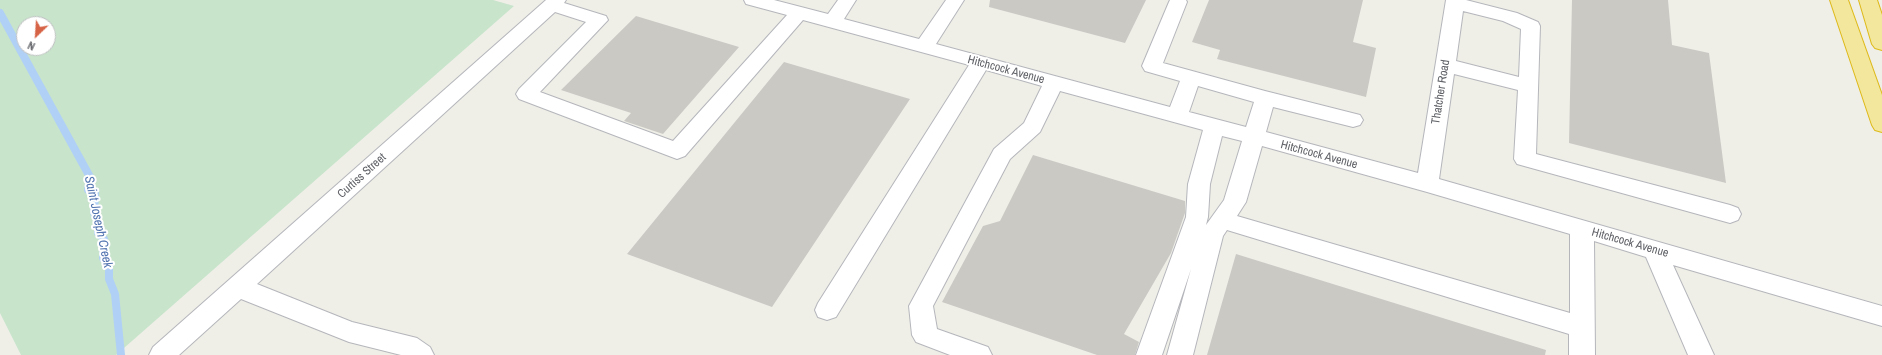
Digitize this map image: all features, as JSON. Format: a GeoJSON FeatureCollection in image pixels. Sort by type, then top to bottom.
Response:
{"type":"FeatureCollection","features":[{"type":"Feature","properties":{"kind":"highway"},"geometry":{"type":"LineString","coordinates":[[1838,0],[1882,125]]}},
{"type":"Feature","properties":{"kind":"highway"},"geometry":{"type":"LineString","coordinates":[[1868,0],[1882,44]]}},
{"type":"Feature","properties":{"kind":"street","name":"Hitchcock Avenue"},"geometry":{"type":"LineString","coordinates":[[754,0],[1177,117],[1427,184],[1882,316]]}},
{"type":"Feature","properties":{"kind":"street"},"geometry":{"type":"LineString","coordinates":[[832,22],[847,0]]}},
{"type":"Feature","properties":{"kind":"street"},"geometry":{"type":"LineString","coordinates":[[924,47],[954,0]]}},
{"type":"Feature","properties":{"kind":"street"},"geometry":{"type":"LineString","coordinates":[[1455,1],[1510,17],[1530,26],[1525,159],[1730,214]]}},
{"type":"Feature","properties":{"kind":"street","name":"Thatcher Road"},"geometry":{"type":"LineString","coordinates":[[1427,184],[1455,1]]}},
{"type":"Feature","properties":{"kind":"street"},"geometry":{"type":"LineString","coordinates":[[554,2],[599,20],[526,94],[677,151],[799,13]]}},
{"type":"Feature","properties":{"kind":"street","name":"Curtiss Street"},"geometry":{"type":"LineString","coordinates":[[164,353],[554,2]]}},
{"type":"Feature","properties":{"kind":"street"},"geometry":{"type":"LineString","coordinates":[[1178,2],[1152,66],[1265,98],[1353,120]]}},
{"type":"Feature","properties":{"kind":"street"},"geometry":{"type":"LineString","coordinates":[[827,310],[980,63]]}},
{"type":"Feature","properties":{"kind":"street"},"geometry":{"type":"LineString","coordinates":[[1445,65],[1528,86]]}},
{"type":"Feature","properties":{"kind":"street"},"geometry":{"type":"LineString","coordinates":[[1177,117],[1191,77]]}},
{"type":"Feature","properties":{"kind":"street"},"geometry":{"type":"LineString","coordinates":[[979,355],[925,335],[921,306],[1002,154],[1033,127],[1054,83]]}},
{"type":"Feature","properties":{"kind":"street"},"geometry":{"type":"LineString","coordinates":[[1180,355],[1212,234],[1235,202],[1265,98]]}},
{"type":"Feature","properties":{"kind":"street"},"geometry":{"type":"LineString","coordinates":[[1150,355],[1197,217],[1199,184],[1214,127]]}},
{"type":"Feature","properties":{"kind":"street"},"geometry":{"type":"LineString","coordinates":[[1222,220],[1582,327]]}},
{"type":"Feature","properties":{"kind":"street"},"geometry":{"type":"LineString","coordinates":[[1582,229],[1582,355]]}},
{"type":"Feature","properties":{"kind":"street"},"geometry":{"type":"LineString","coordinates":[[1655,250],[1701,355]]}},
{"type":"Feature","properties":{"kind":"street"},"geometry":{"type":"LineString","coordinates":[[238,287],[348,332],[408,346],[422,355]]}},
{"type":"Feature","properties":{"kind":"green space"},"geometry":{"type":"Polygon","coordinates":[[[0,0],[493,0],[514,6],[116,355],[21,355],[0,313],[0,0]]]}},
{"type":"Feature","properties":{"kind":"building"},"geometry":{"type":"Polygon","coordinates":[[[990,0],[1146,0],[1125,43],[989,7],[990,0]]]}},
{"type":"Feature","properties":{"kind":"building"},"geometry":{"type":"Polygon","coordinates":[[[1209,0],[1363,0],[1353,42],[1376,48],[1366,97],[1217,59],[1220,50],[1192,42],[1209,0]]]}},
{"type":"Feature","properties":{"kind":"building"},"geometry":{"type":"Polygon","coordinates":[[[1572,0],[1668,0],[1672,45],[1709,53],[1726,183],[1569,143],[1572,0]]]}},
{"type":"Feature","properties":{"kind":"building"},"geometry":{"type":"Polygon","coordinates":[[[636,16],[739,47],[663,134],[624,121],[631,113],[561,90],[636,16]]]}},
{"type":"Feature","properties":{"kind":"building"},"geometry":{"type":"Polygon","coordinates":[[[784,62],[910,99],[772,307],[627,254],[784,62]]]}},
{"type":"Feature","properties":{"kind":"building"},"geometry":{"type":"Polygon","coordinates":[[[1033,155],[1185,201],[1185,213],[1171,253],[1124,334],[1139,342],[1135,355],[1097,355],[942,302],[983,226],[1000,221],[1033,155]]]}},
{"type":"Feature","properties":{"kind":"building"},"geometry":{"type":"Polygon","coordinates":[[[1236,254],[1546,350],[1545,355],[1207,355],[1236,254]]]}},
{"type":"Feature","properties":{"kind":"waterway","name":"Saint Joseph Creek"},"geometry":{"type":"LineString","coordinates":[[0,13],[90,177],[88,190],[95,193],[94,213],[98,222],[98,233],[104,239],[103,258],[109,267],[109,279],[115,294],[121,355]]}}]}
